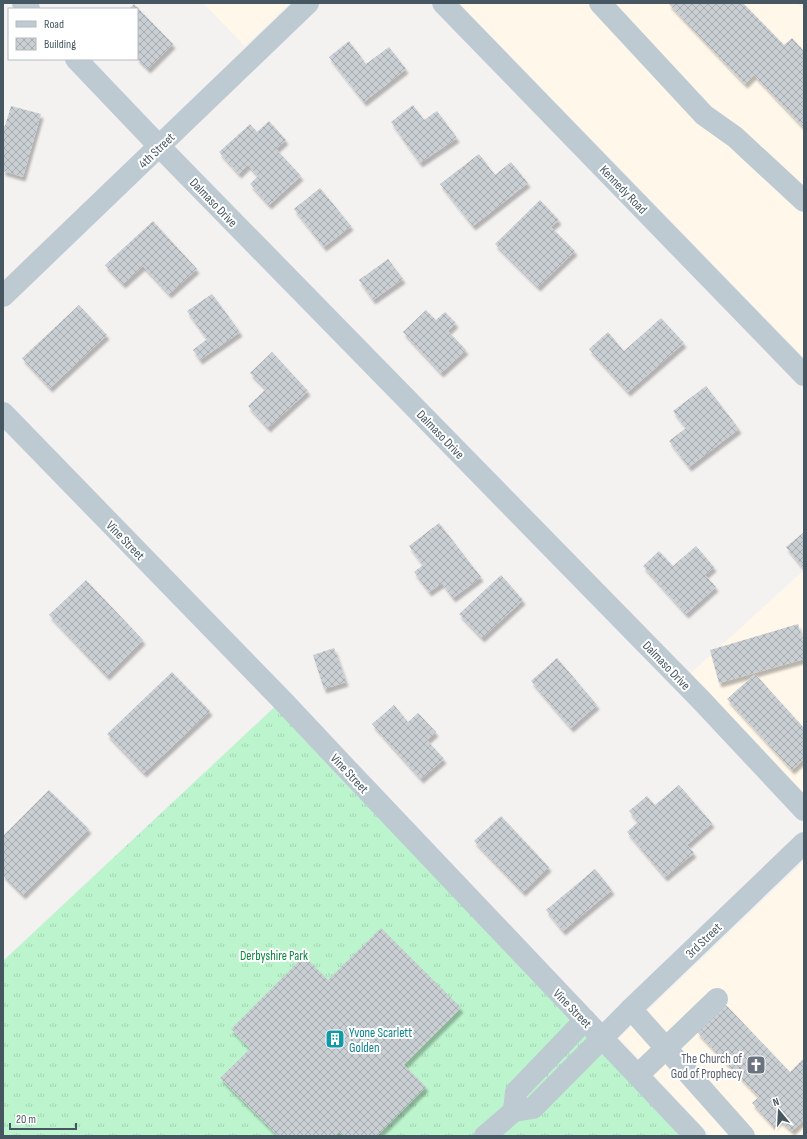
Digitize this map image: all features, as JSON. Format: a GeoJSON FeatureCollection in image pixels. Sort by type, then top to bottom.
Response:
{"type":"FeatureCollection","features":[{"type":"Feature","properties":{"kind":"street","name":"4th Street"},"geometry":{"type":"LineString","coordinates":[[3,296],[308,3]]}},
{"type":"Feature","properties":{"kind":"street","name":"Kennedy Road"},"geometry":{"type":"LineString","coordinates":[[443,3],[804,374]]}},
{"type":"Feature","properties":{"kind":"street"},"geometry":{"type":"LineString","coordinates":[[600,3],[704,115],[735,137],[804,201]]}},
{"type":"Feature","properties":{"kind":"street","name":"Dalmaso Drive"},"geometry":{"type":"LineString","coordinates":[[77,60],[159,146],[701,700],[804,810]]}},
{"type":"Feature","properties":{"kind":"street","name":"Vine Street"},"geometry":{"type":"LineString","coordinates":[[3,413],[282,700],[695,1136]]}},
{"type":"Feature","properties":{"kind":"street","name":"3rd Street"},"geometry":{"type":"LineString","coordinates":[[514,1111],[533,1108],[631,1008],[804,843]]}},
{"type":"Feature","properties":{"kind":"street"},"geometry":{"type":"LineString","coordinates":[[638,1075],[718,999]]}},
{"type":"Feature","properties":{"kind":"street"},"geometry":{"type":"LineString","coordinates":[[631,1008],[744,1136]]}},
{"type":"Feature","properties":{"kind":"street"},"geometry":{"type":"LineString","coordinates":[[485,1136],[514,1111],[516,1092],[585,1020]]}},
{"type":"Feature","properties":{"kind":"shaded area"},"geometry":{"type":"Polygon","coordinates":[[[203,3],[290,3],[245,46],[203,3]]]}},
{"type":"Feature","properties":{"kind":"shaded area"},"geometry":{"type":"Polygon","coordinates":[[[459,3],[797,3],[804,10],[804,358],[459,3]]]}},
{"type":"Feature","properties":{"kind":"shaded area"},"geometry":{"type":"Polygon","coordinates":[[[804,570],[804,793],[691,673],[804,570]]]}},
{"type":"Feature","properties":{"kind":"shaded area"},"geometry":{"type":"Polygon","coordinates":[[[804,861],[804,1136],[711,1136],[619,1038],[804,861]]]}},
{"type":"Feature","properties":{"kind":"green space","name":"Derbyshire Park"},"geometry":{"type":"Polygon","coordinates":[[[282,700],[695,1136],[3,1136],[3,961],[282,700]]]}},
{"type":"Feature","properties":{"kind":"building"},"geometry":{"type":"Polygon","coordinates":[[[668,3],[743,3],[784,45],[792,38],[804,51],[804,128],[754,75],[745,84],[668,3]]]}},
{"type":"Feature","properties":{"kind":"building"},"geometry":{"type":"Polygon","coordinates":[[[134,4],[138,8],[130,8],[134,4]]]}},
{"type":"Feature","properties":{"kind":"building"},"geometry":{"type":"Polygon","coordinates":[[[138,8],[173,44],[148,69],[138,59],[138,8]]]}},
{"type":"Feature","properties":{"kind":"building"},"geometry":{"type":"Polygon","coordinates":[[[349,41],[366,64],[389,47],[406,69],[364,102],[329,57],[349,41]]]}},
{"type":"Feature","properties":{"kind":"building"},"geometry":{"type":"Polygon","coordinates":[[[413,105],[424,120],[437,111],[457,138],[420,163],[391,122],[413,105]]]}},
{"type":"Feature","properties":{"kind":"building"},"geometry":{"type":"Polygon","coordinates":[[[11,106],[41,114],[23,177],[3,171],[3,125],[5,126],[11,106]]]}},
{"type":"Feature","properties":{"kind":"building"},"geometry":{"type":"Polygon","coordinates":[[[269,121],[286,140],[276,149],[301,176],[269,205],[250,184],[258,176],[248,165],[239,174],[219,152],[250,124],[257,132],[269,121]]]}},
{"type":"Feature","properties":{"kind":"building"},"geometry":{"type":"Polygon","coordinates":[[[479,154],[495,175],[511,162],[528,183],[473,226],[440,184],[479,154]]]}},
{"type":"Feature","properties":{"kind":"building"},"geometry":{"type":"Polygon","coordinates":[[[320,188],[351,226],[324,247],[294,209],[320,188]]]}},
{"type":"Feature","properties":{"kind":"building"},"geometry":{"type":"Polygon","coordinates":[[[540,200],[559,220],[551,227],[575,251],[538,287],[495,244],[540,200]]]}},
{"type":"Feature","properties":{"kind":"building"},"geometry":{"type":"Polygon","coordinates":[[[153,221],[197,269],[169,294],[143,266],[123,284],[105,265],[153,221]]]}},
{"type":"Feature","properties":{"kind":"building"},"geometry":{"type":"Polygon","coordinates":[[[388,259],[403,279],[373,300],[359,280],[388,259]]]}},
{"type":"Feature","properties":{"kind":"building"},"geometry":{"type":"Polygon","coordinates":[[[212,294],[240,332],[200,360],[193,350],[207,339],[187,311],[212,294]]]}},
{"type":"Feature","properties":{"kind":"building"},"geometry":{"type":"Polygon","coordinates":[[[79,305],[107,335],[50,388],[22,358],[79,305]]]}},
{"type":"Feature","properties":{"kind":"building"},"geometry":{"type":"Polygon","coordinates":[[[426,310],[436,320],[445,312],[456,323],[448,331],[466,350],[441,373],[403,332],[426,310]]]}},
{"type":"Feature","properties":{"kind":"building"},"geometry":{"type":"Polygon","coordinates":[[[661,318],[684,343],[628,392],[589,349],[608,332],[624,351],[661,318]]]}},
{"type":"Feature","properties":{"kind":"building"},"geometry":{"type":"Polygon","coordinates":[[[272,352],[308,391],[268,428],[248,406],[266,389],[250,373],[272,352]]]}},
{"type":"Feature","properties":{"kind":"building"},"geometry":{"type":"Polygon","coordinates":[[[706,386],[739,429],[689,467],[669,441],[686,428],[673,411],[706,386]]]}},
{"type":"Feature","properties":{"kind":"building"},"geometry":{"type":"Polygon","coordinates":[[[439,523],[481,577],[453,598],[442,583],[429,592],[414,572],[423,565],[409,546],[439,523]]]}},
{"type":"Feature","properties":{"kind":"building"},"geometry":{"type":"Polygon","coordinates":[[[804,532],[804,569],[786,547],[804,532]]]}},
{"type":"Feature","properties":{"kind":"building"},"geometry":{"type":"Polygon","coordinates":[[[696,546],[714,567],[705,575],[716,587],[686,614],[643,566],[659,551],[673,566],[696,546]]]}},
{"type":"Feature","properties":{"kind":"building"},"geometry":{"type":"Polygon","coordinates":[[[501,575],[523,600],[482,638],[459,614],[501,575]]]}},
{"type":"Feature","properties":{"kind":"building"},"geometry":{"type":"Polygon","coordinates":[[[86,580],[143,640],[107,676],[49,615],[86,580]]]}},
{"type":"Feature","properties":{"kind":"building"},"geometry":{"type":"Polygon","coordinates":[[[798,624],[804,645],[804,659],[719,683],[710,650],[798,624]]]}},
{"type":"Feature","properties":{"kind":"building"},"geometry":{"type":"Polygon","coordinates":[[[334,648],[346,682],[324,689],[313,655],[334,648]]]}},
{"type":"Feature","properties":{"kind":"building"},"geometry":{"type":"Polygon","coordinates":[[[557,658],[597,705],[571,728],[531,681],[557,658]]]}},
{"type":"Feature","properties":{"kind":"building"},"geometry":{"type":"Polygon","coordinates":[[[172,672],[210,711],[144,773],[107,734],[172,672]]]}},
{"type":"Feature","properties":{"kind":"building"},"geometry":{"type":"Polygon","coordinates":[[[755,674],[804,728],[804,759],[792,770],[727,699],[755,674]]]}},
{"type":"Feature","properties":{"kind":"building"},"geometry":{"type":"Polygon","coordinates":[[[394,705],[408,722],[418,713],[436,732],[427,740],[444,759],[421,779],[372,724],[394,705]]]}},
{"type":"Feature","properties":{"kind":"building"},"geometry":{"type":"Polygon","coordinates":[[[679,785],[712,823],[687,845],[694,853],[665,877],[627,832],[638,822],[629,811],[647,796],[655,805],[679,785]]]}},
{"type":"Feature","properties":{"kind":"building"},"geometry":{"type":"Polygon","coordinates":[[[49,790],[89,829],[23,895],[3,875],[3,836],[49,790]]]}},
{"type":"Feature","properties":{"kind":"building"},"geometry":{"type":"Polygon","coordinates":[[[501,816],[549,867],[523,892],[474,841],[501,816]]]}},
{"type":"Feature","properties":{"kind":"building"},"geometry":{"type":"Polygon","coordinates":[[[595,869],[612,890],[563,931],[546,910],[595,869]]]}},
{"type":"Feature","properties":{"kind":"building","name":"Yvone Scarlett Golden"},"geometry":{"type":"Polygon","coordinates":[[[381,928],[461,1008],[404,1065],[426,1087],[377,1136],[343,1136],[339,1132],[335,1136],[278,1136],[220,1078],[250,1049],[231,1029],[304,956],[328,980],[381,928]]]}},
{"type":"Feature","properties":{"kind":"building","name":"The Church of God of Prophecy"},"geometry":{"type":"Polygon","coordinates":[[[726,1005],[790,1072],[804,1058],[804,1120],[792,1131],[780,1120],[773,1126],[752,1103],[759,1097],[697,1032],[726,1005]]]}},
{"type":"Feature","properties":{"kind":"place","name":"Yvone Scarlett Golden"},"geometry":{"type":"Point","coordinates":[335,1039]}},
{"type":"Feature","properties":{"kind":"place","name":"The Church of God of Prophecy"},"geometry":{"type":"Point","coordinates":[756,1065]}}]}
